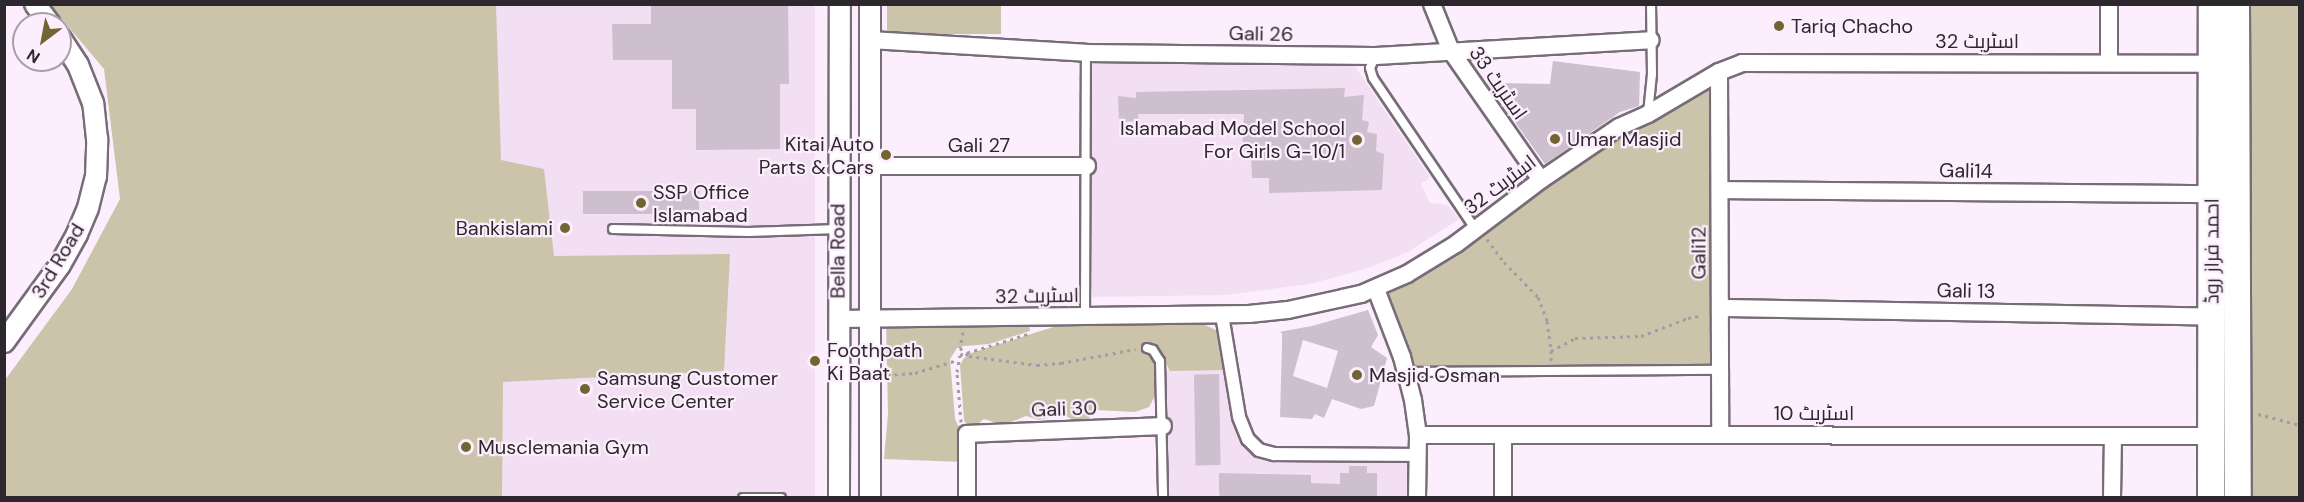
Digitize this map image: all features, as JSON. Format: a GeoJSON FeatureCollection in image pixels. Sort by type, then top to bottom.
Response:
{"type":"FeatureCollection","features":[{"type":"Feature","properties":{"kind":"main road","name":"احمد فراز روڈ"},"geometry":{"type":"LineString","coordinates":[[2212,4],[2212,64],[2224,105],[2237,410],[2238,498]]}},
{"type":"Feature","properties":{"kind":"main road","name":"احمد فراز روڈ"},"geometry":{"type":"LineString","coordinates":[[2211,498],[2212,194],[2236,4]]}},
{"type":"Feature","properties":{"kind":"street","name":"Bella Road"},"geometry":{"type":"LineString","coordinates":[[839,498],[840,4]]}},
{"type":"Feature","properties":{"kind":"street","name":"Bella Road"},"geometry":{"type":"LineString","coordinates":[[870,4],[870,498]]}},
{"type":"Feature","properties":{"kind":"street","name":"اسٹریٹ 33"},"geometry":{"type":"LineString","coordinates":[[1432,4],[1450,51],[1541,180]]}},
{"type":"Feature","properties":{"kind":"street"},"geometry":{"type":"LineString","coordinates":[[2109,4],[2109,63]]}},
{"type":"Feature","properties":{"kind":"street","name":"Gali 26"},"geometry":{"type":"LineString","coordinates":[[870,40],[1086,53],[1358,56],[1373,62],[1450,51],[1651,40]]}},
{"type":"Feature","properties":{"kind":"street","name":"3rd Road"},"geometry":{"type":"LineString","coordinates":[[4,342],[71,244],[88,208],[96,177],[98,140],[93,103],[78,64],[72,55]]}},
{"type":"Feature","properties":{"kind":"street","name":"اسٹریٹ 32"},"geometry":{"type":"LineString","coordinates":[[838,319],[1222,315],[1288,310],[1377,289],[1421,266],[1478,229],[1541,180],[1619,127],[1648,114],[1719,72],[1742,63],[1755,61],[2212,64]]}},
{"type":"Feature","properties":{"kind":"street"},"geometry":{"type":"LineString","coordinates":[[840,68],[870,68]]}},
{"type":"Feature","properties":{"kind":"street","name":"Gali12"},"geometry":{"type":"LineString","coordinates":[[1719,72],[1720,433]]}},
{"type":"Feature","properties":{"kind":"street","name":"Gali 27"},"geometry":{"type":"LineString","coordinates":[[870,166],[1087,166]]}},
{"type":"Feature","properties":{"kind":"street","name":"Gali14"},"geometry":{"type":"LineString","coordinates":[[1720,190],[2212,194]]}},
{"type":"Feature","properties":{"kind":"street"},"geometry":{"type":"LineString","coordinates":[[1377,289],[1395,335],[1406,372],[1418,435],[1417,498]]}},
{"type":"Feature","properties":{"kind":"street","name":"Gali 13"},"geometry":{"type":"LineString","coordinates":[[1720,312],[2212,317]]}},
{"type":"Feature","properties":{"kind":"street"},"geometry":{"type":"LineString","coordinates":[[1222,315],[1239,417],[1243,431],[1259,450],[1274,454],[1418,455]]}},
{"type":"Feature","properties":{"kind":"street","name":"Gali 30"},"geometry":{"type":"LineString","coordinates":[[967,434],[1163,426]]}},
{"type":"Feature","properties":{"kind":"street","name":"اسٹریٹ 10"},"geometry":{"type":"LineString","coordinates":[[1418,435],[1720,433],[2211,436]]}},
{"type":"Feature","properties":{"kind":"street"},"geometry":{"type":"LineString","coordinates":[[967,434],[968,498]]}},
{"type":"Feature","properties":{"kind":"street"},"geometry":{"type":"LineString","coordinates":[[1503,435],[1503,498]]}},
{"type":"Feature","properties":{"kind":"street"},"geometry":{"type":"LineString","coordinates":[[2112,498],[2113,436]]}},
{"type":"Feature","properties":{"kind":"lane"},"geometry":{"type":"LineString","coordinates":[[1648,114],[1653,74],[1651,4]]}},
{"type":"Feature","properties":{"kind":"lane"},"geometry":{"type":"LineString","coordinates":[[1085,317],[1086,53]]}},
{"type":"Feature","properties":{"kind":"lane"},"geometry":{"type":"LineString","coordinates":[[1373,62],[1373,78],[1478,229]]}},
{"type":"Feature","properties":{"kind":"lane"},"geometry":{"type":"LineString","coordinates":[[613,229],[748,232],[838,229]]}},
{"type":"Feature","properties":{"kind":"lane"},"geometry":{"type":"LineString","coordinates":[[1147,348],[1153,350],[1160,361],[1163,498]]}},
{"type":"Feature","properties":{"kind":"lane"},"geometry":{"type":"LineString","coordinates":[[1406,372],[1720,370]]}},
{"type":"Feature","properties":{"kind":"lane"},"geometry":{"type":"LineString","coordinates":[[747,497],[781,498]]}},
{"type":"Feature","properties":{"kind":"path"},"geometry":{"type":"LineString","coordinates":[[1478,229],[1504,262],[1538,297],[1547,321],[1551,351],[1550,371]]}},
{"type":"Feature","properties":{"kind":"path"},"geometry":{"type":"LineString","coordinates":[[1551,351],[1563,342],[1585,336],[1641,336],[1697,315],[1720,312]]}},
{"type":"Feature","properties":{"kind":"path"},"geometry":{"type":"LineString","coordinates":[[870,375],[915,373],[957,360],[963,352],[962,334],[969,318]]}},
{"type":"Feature","properties":{"kind":"path"},"geometry":{"type":"LineString","coordinates":[[963,352],[985,348],[1032,333]]}},
{"type":"Feature","properties":{"kind":"path"},"geometry":{"type":"LineString","coordinates":[[963,352],[976,358],[1049,364],[1147,348]]}},
{"type":"Feature","properties":{"kind":"path"},"geometry":{"type":"LineString","coordinates":[[957,360],[959,418],[967,434]]}},
{"type":"Feature","properties":{"kind":"path"},"geometry":{"type":"LineString","coordinates":[[2237,410],[2300,424]]}},
{"type":"Feature","properties":{"kind":"shaded area"},"geometry":{"type":"Polygon","coordinates":[[[50,5],[496,5],[501,160],[544,169],[554,256],[730,254],[724,371],[503,382],[502,497],[5,497],[5,380],[72,289],[120,199],[104,69],[72,31],[72,12],[56,12],[50,5]]]}},
{"type":"Feature","properties":{"kind":"shaded area"},"geometry":{"type":"Polygon","coordinates":[[[85,5],[815,5],[815,497],[5,497],[4,411],[130,221],[139,127],[85,5]]]}},
{"type":"Feature","properties":{"kind":"shaded area"},"geometry":{"type":"Polygon","coordinates":[[[887,5],[1001,5],[1001,34],[887,34],[887,5]]]}},
{"type":"Feature","properties":{"kind":"shaded area"},"geometry":{"type":"Polygon","coordinates":[[[2237,5],[2299,5],[2299,497],[2237,497],[2237,5]]]}},
{"type":"Feature","properties":{"kind":"shaded area"},"geometry":{"type":"Polygon","coordinates":[[[1092,60],[1352,62],[1430,177],[1421,184],[1430,203],[1448,205],[1459,219],[1408,252],[1368,268],[1310,284],[1226,295],[1092,297],[1092,60]]]}},
{"type":"Feature","properties":{"kind":"shaded area"},"geometry":{"type":"Polygon","coordinates":[[[1719,72],[1720,370],[1406,372],[1376,289],[1719,72]]]}},
{"type":"Feature","properties":{"kind":"shaded area"},"geometry":{"type":"Polygon","coordinates":[[[886,322],[1029,322],[1030,331],[989,344],[957,348],[950,359],[955,419],[962,435],[962,462],[884,459],[888,414],[886,322]]]}},
{"type":"Feature","properties":{"kind":"shaded area"},"geometry":{"type":"Polygon","coordinates":[[[1063,324],[1203,324],[1220,332],[1232,370],[1170,371],[1163,358],[1149,350],[1155,359],[1157,392],[1149,407],[1135,412],[1096,410],[1090,413],[1089,422],[1077,422],[1064,415],[1039,420],[1026,416],[1003,425],[984,419],[975,426],[967,425],[964,420],[960,365],[964,358],[971,353],[1063,324]]]}},
{"type":"Feature","properties":{"kind":"shaded area"},"geometry":{"type":"Polygon","coordinates":[[[1161,369],[1232,370],[1239,417],[1259,450],[1418,455],[1417,497],[1162,497],[1161,369]]]}},
{"type":"Feature","properties":{"kind":"building"},"geometry":{"type":"Polygon","coordinates":[[[651,4],[788,4],[789,84],[780,84],[780,149],[696,150],[696,109],[672,109],[672,60],[613,60],[612,24],[651,24],[651,4]]]}},
{"type":"Feature","properties":{"kind":"building","name":"Umar Masjid"},"geometry":{"type":"Polygon","coordinates":[[[1553,61],[1640,72],[1639,106],[1620,112],[1545,164],[1487,83],[1550,84],[1553,61]]]}},
{"type":"Feature","properties":{"kind":"building","name":"Islamabad Model School For Girls G-10/1"},"geometry":{"type":"Polygon","coordinates":[[[1345,88],[1344,97],[1364,95],[1362,120],[1369,122],[1367,132],[1377,134],[1376,151],[1384,154],[1382,190],[1269,193],[1269,178],[1252,178],[1251,152],[1242,151],[1244,114],[1138,114],[1139,121],[1119,122],[1118,96],[1136,98],[1136,92],[1345,88]]]}},
{"type":"Feature","properties":{"kind":"building","name":"SSP Office Islamabad"},"geometry":{"type":"Polygon","coordinates":[[[583,191],[699,191],[699,214],[583,214],[583,191]]]}},
{"type":"Feature","properties":{"kind":"building"},"geometry":{"type":"Polygon","coordinates":[[[1368,310],[1378,335],[1371,347],[1387,358],[1374,406],[1361,409],[1332,399],[1324,418],[1315,414],[1312,419],[1280,417],[1282,333],[1279,332],[1312,326],[1368,310]],[[1303,340],[1293,376],[1327,388],[1338,351],[1303,340]]]}},
{"type":"Feature","properties":{"kind":"building"},"geometry":{"type":"Polygon","coordinates":[[[1194,374],[1219,374],[1221,465],[1196,465],[1194,374]]]}},
{"type":"Feature","properties":{"kind":"building"},"geometry":{"type":"Polygon","coordinates":[[[1349,466],[1367,466],[1367,473],[1377,473],[1377,498],[1220,498],[1219,473],[1311,475],[1311,483],[1340,484],[1340,473],[1349,473],[1349,466]]]}},
{"type":"Feature","properties":{"kind":"place","name":"Tariq Chacho"},"geometry":{"type":"Point","coordinates":[1779,26]}},
{"type":"Feature","properties":{"kind":"place","name":"Umar Masjid"},"geometry":{"type":"Point","coordinates":[1555,139]}},
{"type":"Feature","properties":{"kind":"place","name":"Islamabad Model School For Girls G-10/1"},"geometry":{"type":"Point","coordinates":[1357,140]}},
{"type":"Feature","properties":{"kind":"place","name":"Kitai Auto Parts & Cars"},"geometry":{"type":"Point","coordinates":[886,155]}},
{"type":"Feature","properties":{"kind":"place","name":"SSP Office Islamabad"},"geometry":{"type":"Point","coordinates":[641,203]}},
{"type":"Feature","properties":{"kind":"place","name":"Bankislami"},"geometry":{"type":"Point","coordinates":[565,228]}},
{"type":"Feature","properties":{"kind":"place","name":"Foothpath Ki Baat"},"geometry":{"type":"Point","coordinates":[815,361]}},
{"type":"Feature","properties":{"kind":"place","name":"Masjid Osman"},"geometry":{"type":"Point","coordinates":[1357,375]}},
{"type":"Feature","properties":{"kind":"place","name":"Samsung Customer Service Center"},"geometry":{"type":"Point","coordinates":[585,389]}},
{"type":"Feature","properties":{"kind":"place","name":"Musclemania Gym"},"geometry":{"type":"Point","coordinates":[466,447]}}]}
